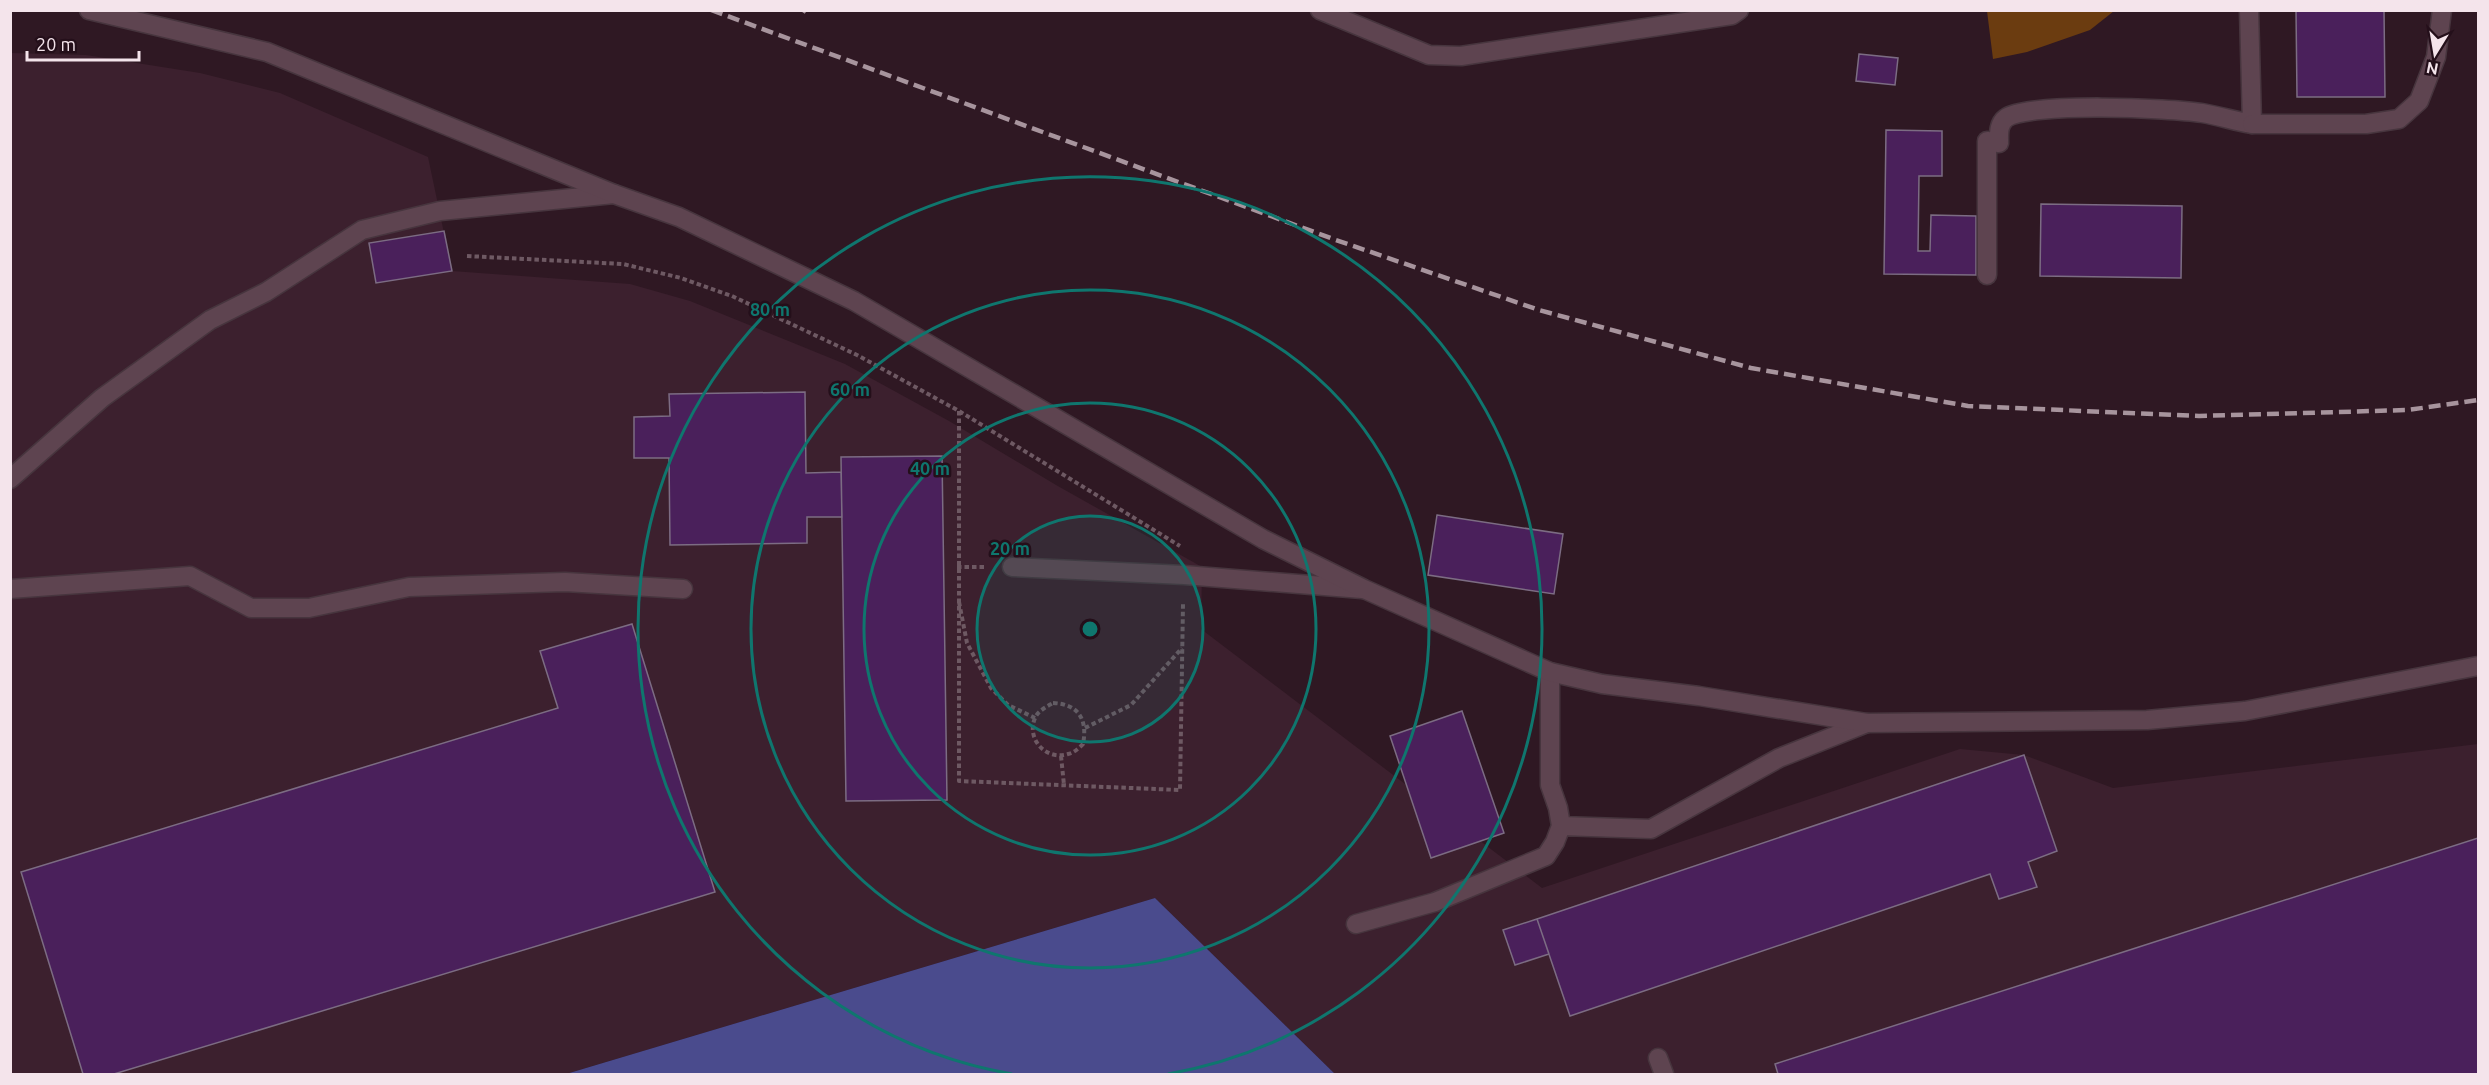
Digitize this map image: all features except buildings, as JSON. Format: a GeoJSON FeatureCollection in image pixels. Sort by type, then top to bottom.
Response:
{"type":"FeatureCollection","features":[{"type":"Feature","properties":{"kind":"street"},"geometry":{"type":"LineString","coordinates":[[89,10],[267,52],[614,194],[679,217],[854,301],[1263,539],[1364,589],[1550,672],[1602,684],[1699,696],[1867,723],[2147,720],[2245,711],[2478,666]]}},
{"type":"Feature","properties":{"kind":"street"},"geometry":{"type":"LineString","coordinates":[[1320,10],[1429,55],[1461,56],[1732,15],[1739,10]]}},
{"type":"Feature","properties":{"kind":"street"},"geometry":{"type":"LineString","coordinates":[[2249,10],[2252,124]]}},
{"type":"Feature","properties":{"kind":"street"},"geometry":{"type":"LineString","coordinates":[[1987,275],[1987,141],[1999,143],[1999,126],[2007,118],[2049,107],[2201,113],[2252,124],[2366,124],[2399,118],[2419,101],[2436,57],[2442,10]]}},
{"type":"Feature","properties":{"kind":"street"},"geometry":{"type":"LineString","coordinates":[[10,479],[102,398],[210,320],[266,292],[362,230],[440,211],[614,194]]}},
{"type":"Feature","properties":{"kind":"street"},"geometry":{"type":"LineString","coordinates":[[1012,567],[1184,575],[1364,589]]}},
{"type":"Feature","properties":{"kind":"street"},"geometry":{"type":"LineString","coordinates":[[10,589],[190,576],[251,608],[309,608],[409,587],[565,582],[683,589]]}},
{"type":"Feature","properties":{"kind":"street"},"geometry":{"type":"LineString","coordinates":[[1356,924],[1435,902],[1546,855],[1555,842],[1560,826],[1558,808],[1550,785],[1550,672]]}},
{"type":"Feature","properties":{"kind":"street"},"geometry":{"type":"LineString","coordinates":[[1560,826],[1651,829],[1779,758],[1867,723]]}},
{"type":"Feature","properties":{"kind":"path"},"geometry":{"type":"LineString","coordinates":[[467,256],[623,264],[681,278],[732,296],[828,341],[959,411],[1185,549],[1180,790],[959,781],[957,592],[959,411]]}},
{"type":"Feature","properties":{"kind":"path"},"geometry":{"type":"LineString","coordinates":[[957,592],[967,643],[991,688],[1008,705],[1035,718]]}},
{"type":"Feature","properties":{"kind":"path"},"geometry":{"type":"LineString","coordinates":[[1085,728],[1131,705],[1183,647]]}},
{"type":"Feature","properties":{"kind":"path"},"geometry":{"type":"LineString","coordinates":[[1053,703],[1074,708],[1081,714],[1085,728],[1083,744],[1070,754],[1061,756],[1049,754],[1040,747],[1032,731],[1039,712],[1053,703]]}},
{"type":"Feature","properties":{"kind":"path"},"geometry":{"type":"LineString","coordinates":[[1061,756],[1064,785]]}},
{"type":"Feature","properties":{"kind":"shaded area"},"geometry":{"type":"Polygon","coordinates":[[[1987,10],[2114,11],[2090,30],[2027,52],[1993,59],[1987,10]]]}},
{"type":"Feature","properties":{"kind":"shaded area"},"geometry":{"type":"Polygon","coordinates":[[[11,53],[86,55],[200,73],[280,93],[428,157],[452,271],[630,284],[690,301],[845,364],[949,421],[1056,485],[1202,567],[1201,629],[1542,888],[1960,749],[2024,755],[2113,788],[2478,744],[2478,1074],[1335,1074],[1155,898],[566,1074],[11,1074],[11,53]]]}},
{"type":"Feature","properties":{"kind":"shaded area"},"geometry":{"type":"Polygon","coordinates":[[[1155,898],[1335,1074],[566,1074],[1155,898]]]}},
{"type":"Feature","properties":{"kind":"railway"},"geometry":{"type":"LineString","coordinates":[[711,10],[1336,240],[1539,310],[1751,368],[1968,406],[2199,416],[2408,410],[2478,400]]}}]}
